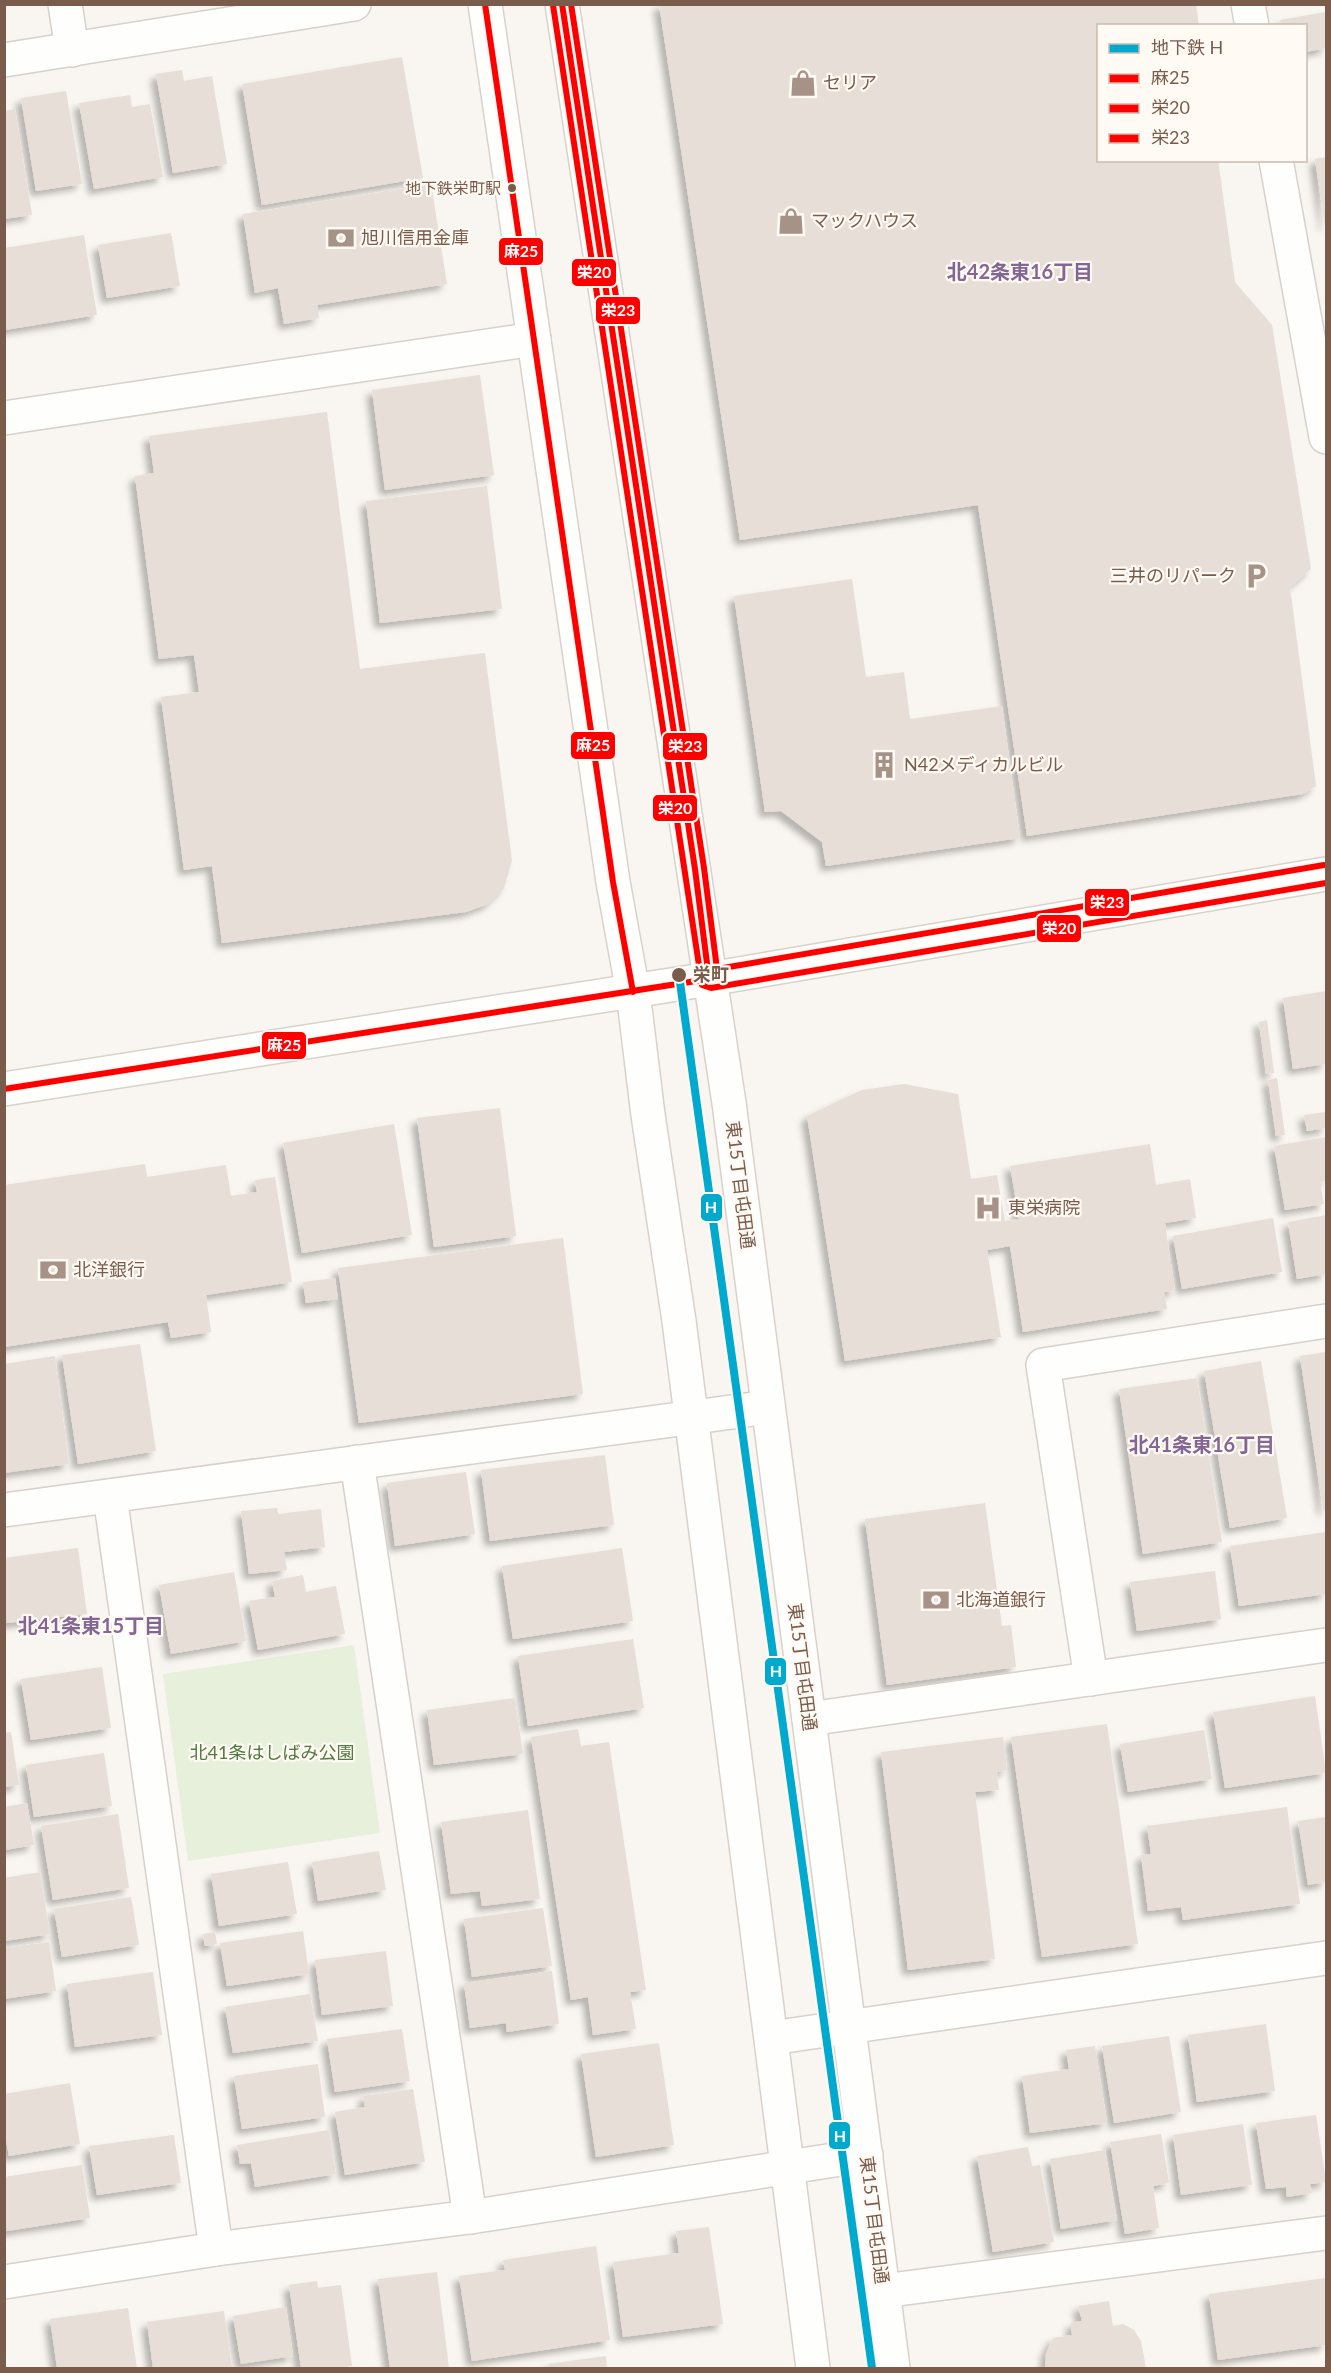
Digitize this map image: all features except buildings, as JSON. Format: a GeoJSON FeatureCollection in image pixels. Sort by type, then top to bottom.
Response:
{"type":"FeatureCollection","features":[{"type":"Feature","properties":{"kind":"street"},"geometry":{"type":"LineString","coordinates":[[65,4],[72,50]]}},
{"type":"Feature","properties":{"kind":"street"},"geometry":{"type":"LineString","coordinates":[[4,60],[354,4]]}},
{"type":"Feature","properties":{"kind":"street"},"geometry":{"type":"LineString","coordinates":[[485,4],[613,882],[633,992],[648,1115],[692,1417],[813,2368]]}},
{"type":"Feature","properties":{"kind":"street","name":"東15丁目屯田通"},"geometry":{"type":"LineString","coordinates":[[562,4],[729,1103],[893,2368]]}},
{"type":"Feature","properties":{"kind":"street"},"geometry":{"type":"LineString","coordinates":[[1248,4],[1252,24]]}},
{"type":"Feature","properties":{"kind":"street"},"geometry":{"type":"LineString","coordinates":[[1276,162],[1326,437]]}},
{"type":"Feature","properties":{"kind":"street"},"geometry":{"type":"LineString","coordinates":[[4,418],[534,339]]}},
{"type":"Feature","properties":{"kind":"street"},"geometry":{"type":"LineString","coordinates":[[4,1089],[709,980],[1326,874]]}},
{"type":"Feature","properties":{"kind":"street"},"geometry":{"type":"LineString","coordinates":[[1091,1679],[1042,1365],[1326,1321]]}},
{"type":"Feature","properties":{"kind":"street"},"geometry":{"type":"LineString","coordinates":[[4,1510],[768,1407]]}},
{"type":"Feature","properties":{"kind":"street"},"geometry":{"type":"LineString","coordinates":[[357,1462],[470,2217]]}},
{"type":"Feature","properties":{"kind":"street"},"geometry":{"type":"LineString","coordinates":[[110,1496],[216,2249]]}},
{"type":"Feature","properties":{"kind":"street"},"geometry":{"type":"LineString","coordinates":[[809,1719],[1326,1645]]}},
{"type":"Feature","properties":{"kind":"street"},"geometry":{"type":"LineString","coordinates":[[771,2038],[1326,1958]]}},
{"type":"Feature","properties":{"kind":"street"},"geometry":{"type":"LineString","coordinates":[[4,2282],[216,2249],[470,2217],[866,2155]]}},
{"type":"Feature","properties":{"kind":"street"},"geometry":{"type":"LineString","coordinates":[[883,2291],[1326,2233]]}},
{"type":"Feature","properties":{"kind":"green space","name":"北41条はしばみ公園"},"geometry":{"type":"Polygon","coordinates":[[[354,1645],[380,1833],[188,1861],[163,1674],[354,1645]]]}},
{"type":"Feature","properties":{"kind":"metro line","name":"H"},"geometry":{"type":"LineString","coordinates":[[679,975],[872,2368]]}},
{"type":"Feature","properties":{"kind":"transit line","name":"麻25"},"geometry":{"type":"LineString","coordinates":[[485,4],[613,882],[633,992]]}},
{"type":"Feature","properties":{"kind":"transit line","name":"麻25"},"geometry":{"type":"LineString","coordinates":[[4,1089],[709,979],[695,869],[562,4]]}},
{"type":"Feature","properties":{"kind":"transit line","name":"栄23"},"geometry":{"type":"LineString","coordinates":[[571,4],[704,868],[717,969],[1324,865]]}},
{"type":"Feature","properties":{"kind":"transit line","name":"栄20"},"geometry":{"type":"LineString","coordinates":[[553,5],[702,985],[711,988],[1326,883]]}},
{"type":"Feature","properties":{"kind":"place","name":"セリア"},"geometry":{"type":"Point","coordinates":[803,83]}},
{"type":"Feature","properties":{"kind":"place","name":"地下鉄栄町駅"},"geometry":{"type":"Point","coordinates":[512,188]}},
{"type":"Feature","properties":{"kind":"place","name":"マックハウス"},"geometry":{"type":"Point","coordinates":[791,221]}},
{"type":"Feature","properties":{"kind":"place","name":"旭川信用金庫"},"geometry":{"type":"Point","coordinates":[341,238]}},
{"type":"Feature","properties":{"kind":"place","name":"三井のリパーク"},"geometry":{"type":"Point","coordinates":[1256,576]}},
{"type":"Feature","properties":{"kind":"place","name":"N42メディカルビル"},"geometry":{"type":"Point","coordinates":[884,765]}},
{"type":"Feature","properties":{"kind":"place","name":"栄町"},"geometry":{"type":"Point","coordinates":[679,975]}},
{"type":"Feature","properties":{"kind":"place","name":"東栄病院"},"geometry":{"type":"Point","coordinates":[988,1208]}},
{"type":"Feature","properties":{"kind":"place","name":"北洋銀行"},"geometry":{"type":"Point","coordinates":[53,1270]}},
{"type":"Feature","properties":{"kind":"place","name":"北海道銀行"},"geometry":{"type":"Point","coordinates":[936,1600]}},
{"type":"Feature","properties":{"kind":"district","name":"北42条東16丁目"},"geometry":{"type":"Point","coordinates":[1020,272]}},
{"type":"Feature","properties":{"kind":"district","name":"北41条東16丁目"},"geometry":{"type":"Point","coordinates":[1202,1445]}},
{"type":"Feature","properties":{"kind":"district","name":"北41条東15丁目"},"geometry":{"type":"Point","coordinates":[91,1626]}}]}
